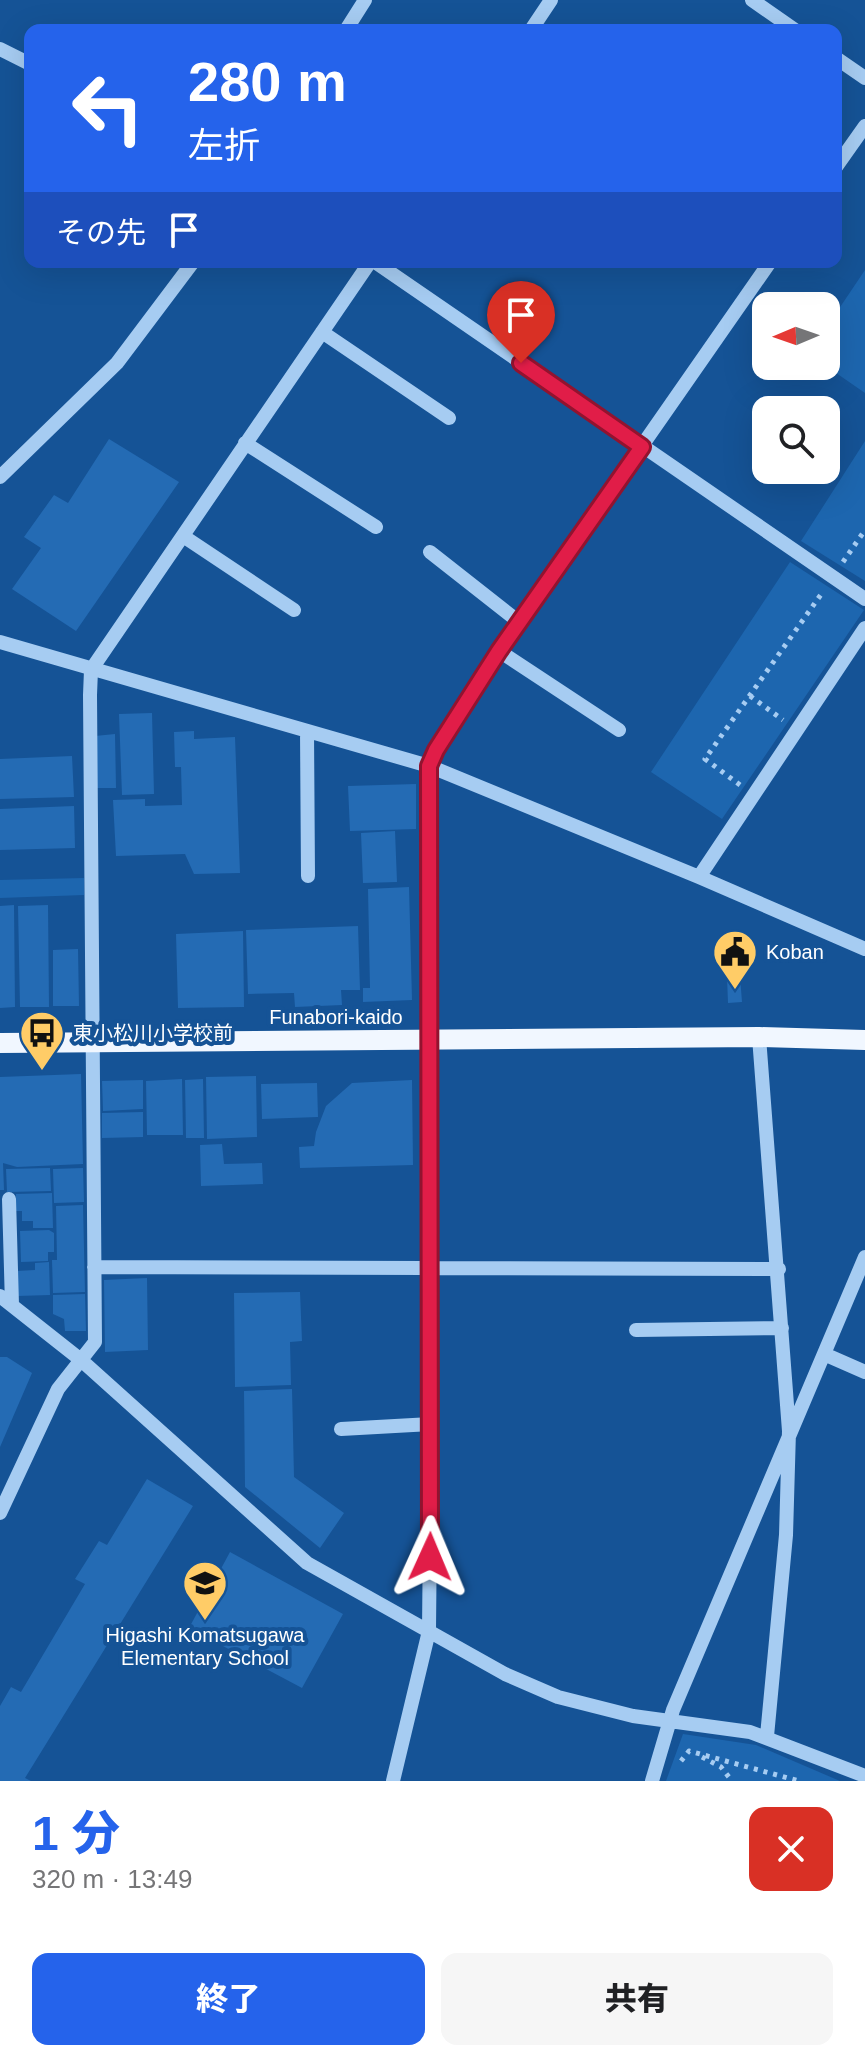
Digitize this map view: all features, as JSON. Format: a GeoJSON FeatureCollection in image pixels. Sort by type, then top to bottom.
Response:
{"type":"FeatureCollection","features":[{"type":"Feature","properties":{"kind":"main road","name":"Funabori-kaido"},"geometry":{"type":"LineString","coordinates":[[0,1043],[759,1037],[865,1040]]}},
{"type":"Feature","properties":{"kind":"street"},"geometry":{"type":"LineString","coordinates":[[350,24],[365,0]]}},
{"type":"Feature","properties":{"kind":"street"},"geometry":{"type":"LineString","coordinates":[[535,24],[551,0]]}},
{"type":"Feature","properties":{"kind":"street"},"geometry":{"type":"LineString","coordinates":[[752,0],[786,24]]}},
{"type":"Feature","properties":{"kind":"street"},"geometry":{"type":"LineString","coordinates":[[0,49],[24,61]]}},
{"type":"Feature","properties":{"kind":"street"},"geometry":{"type":"LineString","coordinates":[[842,62],[865,78]]}},
{"type":"Feature","properties":{"kind":"street"},"geometry":{"type":"LineString","coordinates":[[842,159],[865,126]]}},
{"type":"Feature","properties":{"kind":"street"},"geometry":{"type":"LineString","coordinates":[[0,477],[117,363],[188,268]]}},
{"type":"Feature","properties":{"kind":"street"},"geometry":{"type":"LineString","coordinates":[[0,1513],[58,1389],[95,1342],[91,670],[369,268]]}},
{"type":"Feature","properties":{"kind":"street"},"geometry":{"type":"LineString","coordinates":[[382,268],[865,599]]}},
{"type":"Feature","properties":{"kind":"street"},"geometry":{"type":"LineString","coordinates":[[393,1781],[429,1631],[429,766],[499,651],[766,268]]}},
{"type":"Feature","properties":{"kind":"street"},"geometry":{"type":"LineString","coordinates":[[322,332],[449,418]]}},
{"type":"Feature","properties":{"kind":"street"},"geometry":{"type":"LineString","coordinates":[[245,443],[376,527]]}},
{"type":"Feature","properties":{"kind":"street"},"geometry":{"type":"LineString","coordinates":[[183,536],[294,610]]}},
{"type":"Feature","properties":{"kind":"street"},"geometry":{"type":"LineString","coordinates":[[430,552],[519,622]]}},
{"type":"Feature","properties":{"kind":"street"},"geometry":{"type":"LineString","coordinates":[[699,877],[865,628]]}},
{"type":"Feature","properties":{"kind":"street"},"geometry":{"type":"LineString","coordinates":[[0,642],[429,766],[865,949]]}},
{"type":"Feature","properties":{"kind":"street"},"geometry":{"type":"LineString","coordinates":[[499,651],[619,730]]}},
{"type":"Feature","properties":{"kind":"street"},"geometry":{"type":"LineString","coordinates":[[307,731],[308,876]]}},
{"type":"Feature","properties":{"kind":"street"},"geometry":{"type":"LineString","coordinates":[[759,1037],[789,1431],[786,1535],[767,1736]]}},
{"type":"Feature","properties":{"kind":"street"},"geometry":{"type":"LineString","coordinates":[[9,1199],[6,1301],[81,1360],[307,1563],[505,1674],[558,1697],[633,1716],[767,1736],[865,1776]]}},
{"type":"Feature","properties":{"kind":"street"},"geometry":{"type":"LineString","coordinates":[[652,1781],[670,1720],[789,1431],[865,1257]]}},
{"type":"Feature","properties":{"kind":"street"},"geometry":{"type":"LineString","coordinates":[[94,1267],[779,1269]]}},
{"type":"Feature","properties":{"kind":"street"},"geometry":{"type":"LineString","coordinates":[[636,1330],[782,1328]]}},
{"type":"Feature","properties":{"kind":"street"},"geometry":{"type":"LineString","coordinates":[[824,1354],[865,1372]]}},
{"type":"Feature","properties":{"kind":"street"},"geometry":{"type":"LineString","coordinates":[[341,1429],[431,1424]]}},
{"type":"Feature","properties":{"kind":"path"},"geometry":{"type":"LineString","coordinates":[[753,795],[705,759],[865,530]]}},
{"type":"Feature","properties":{"kind":"path"},"geometry":{"type":"LineString","coordinates":[[750,696],[797,730]]}},
{"type":"Feature","properties":{"kind":"path"},"geometry":{"type":"LineString","coordinates":[[674,1769],[689,1751]]}},
{"type":"Feature","properties":{"kind":"path"},"geometry":{"type":"LineString","coordinates":[[689,1751],[721,1767],[732,1781]]}},
{"type":"Feature","properties":{"kind":"path"},"geometry":{"type":"LineString","coordinates":[[689,1751],[799,1781]]}},
{"type":"Feature","properties":{"kind":"shaded area"},"geometry":{"type":"Polygon","coordinates":[[[865,270],[865,393],[840,376],[840,307],[865,270]]]}},
{"type":"Feature","properties":{"kind":"shaded area"},"geometry":{"type":"Polygon","coordinates":[[[865,441],[865,581],[801,541],[865,441]]]}},
{"type":"Feature","properties":{"kind":"shaded area"},"geometry":{"type":"Polygon","coordinates":[[[790,562],[864,610],[722,819],[651,772],[790,562]]]}},
{"type":"Feature","properties":{"kind":"shaded area"},"geometry":{"type":"Polygon","coordinates":[[[84,878],[84,895],[0,898],[0,880],[84,878]]]}},
{"type":"Feature","properties":{"kind":"shaded area"},"geometry":{"type":"Polygon","coordinates":[[[683,1734],[756,1745],[840,1781],[666,1781],[683,1734]]]}},
{"type":"Feature","properties":{"kind":"building"},"geometry":{"type":"Polygon","coordinates":[[[109,439],[179,482],[76,631],[12,589],[41,548],[24,537],[54,495],[68,503],[109,439]]]}},
{"type":"Feature","properties":{"kind":"building"},"geometry":{"type":"Polygon","coordinates":[[[152,713],[154,794],[122,795],[119,714],[152,713]]]}},
{"type":"Feature","properties":{"kind":"building"},"geometry":{"type":"Polygon","coordinates":[[[194,731],[194,739],[235,737],[240,873],[194,874],[185,854],[116,856],[113,800],[145,799],[145,806],[182,805],[181,767],[175,767],[174,732],[194,731]]]}},
{"type":"Feature","properties":{"kind":"building"},"geometry":{"type":"Polygon","coordinates":[[[115,734],[116,788],[96,788],[95,736],[115,734]]]}},
{"type":"Feature","properties":{"kind":"building"},"geometry":{"type":"Polygon","coordinates":[[[72,756],[74,797],[0,799],[0,759],[72,756]]]}},
{"type":"Feature","properties":{"kind":"building"},"geometry":{"type":"Polygon","coordinates":[[[416,784],[416,829],[350,831],[348,786],[416,784]]]}},
{"type":"Feature","properties":{"kind":"building"},"geometry":{"type":"Polygon","coordinates":[[[74,806],[75,848],[0,850],[0,809],[74,806]]]}},
{"type":"Feature","properties":{"kind":"building"},"geometry":{"type":"Polygon","coordinates":[[[395,831],[397,882],[363,883],[361,833],[395,831]]]}},
{"type":"Feature","properties":{"kind":"building"},"geometry":{"type":"Polygon","coordinates":[[[409,887],[412,1000],[363,1002],[363,988],[370,988],[368,889],[409,887]]]}},
{"type":"Feature","properties":{"kind":"building"},"geometry":{"type":"Polygon","coordinates":[[[14,905],[15,1007],[0,1008],[0,906],[14,905]]]}},
{"type":"Feature","properties":{"kind":"building"},"geometry":{"type":"Polygon","coordinates":[[[48,905],[49,1007],[20,1007],[18,906],[48,905]]]}},
{"type":"Feature","properties":{"kind":"building"},"geometry":{"type":"Polygon","coordinates":[[[358,926],[360,990],[341,990],[342,1005],[295,1007],[294,993],[248,994],[246,930],[358,926]]]}},
{"type":"Feature","properties":{"kind":"building"},"geometry":{"type":"Polygon","coordinates":[[[243,931],[244,1007],[178,1008],[176,934],[243,931]]]}},
{"type":"Feature","properties":{"kind":"building"},"geometry":{"type":"Polygon","coordinates":[[[78,949],[79,1006],[53,1006],[53,950],[78,949]]]}},
{"type":"Feature","properties":{"kind":"building"},"geometry":{"type":"Polygon","coordinates":[[[740,976],[742,1002],[728,1003],[727,977],[740,976]]]}},
{"type":"Feature","properties":{"kind":"building"},"geometry":{"type":"Polygon","coordinates":[[[81,1074],[83,1164],[17,1167],[3,1163],[4,1190],[0,1190],[0,1077],[81,1074]]]}},
{"type":"Feature","properties":{"kind":"building"},"geometry":{"type":"Polygon","coordinates":[[[256,1076],[257,1137],[207,1139],[206,1077],[256,1076]]]}},
{"type":"Feature","properties":{"kind":"building"},"geometry":{"type":"Polygon","coordinates":[[[182,1079],[183,1135],[147,1135],[146,1081],[182,1079]]]}},
{"type":"Feature","properties":{"kind":"building"},"geometry":{"type":"Polygon","coordinates":[[[203,1079],[204,1138],[186,1138],[185,1080],[203,1079]]]}},
{"type":"Feature","properties":{"kind":"building"},"geometry":{"type":"Polygon","coordinates":[[[143,1080],[143,1109],[103,1111],[102,1081],[143,1080]]]}},
{"type":"Feature","properties":{"kind":"building"},"geometry":{"type":"Polygon","coordinates":[[[412,1080],[413,1165],[300,1168],[299,1147],[314,1146],[326,1106],[352,1083],[412,1080]]]}},
{"type":"Feature","properties":{"kind":"building"},"geometry":{"type":"Polygon","coordinates":[[[317,1083],[318,1117],[262,1119],[261,1084],[317,1083]]]}},
{"type":"Feature","properties":{"kind":"building"},"geometry":{"type":"Polygon","coordinates":[[[143,1112],[143,1137],[102,1138],[102,1113],[143,1112]]]}},
{"type":"Feature","properties":{"kind":"building"},"geometry":{"type":"Polygon","coordinates":[[[222,1144],[224,1164],[262,1163],[263,1184],[201,1186],[200,1145],[222,1144]]]}},
{"type":"Feature","properties":{"kind":"building"},"geometry":{"type":"Polygon","coordinates":[[[50,1168],[51,1191],[7,1192],[6,1169],[50,1168]]]}},
{"type":"Feature","properties":{"kind":"building"},"geometry":{"type":"Polygon","coordinates":[[[83,1168],[84,1202],[54,1203],[53,1169],[83,1168]]]}},
{"type":"Feature","properties":{"kind":"building"},"geometry":{"type":"Polygon","coordinates":[[[52,1193],[53,1228],[33,1228],[33,1221],[22,1221],[22,1211],[16,1211],[16,1194],[52,1193]]]}},
{"type":"Feature","properties":{"kind":"building"},"geometry":{"type":"Polygon","coordinates":[[[83,1205],[85,1292],[53,1293],[52,1260],[57,1260],[56,1206],[83,1205]]]}},
{"type":"Feature","properties":{"kind":"building"},"geometry":{"type":"Polygon","coordinates":[[[49,1230],[54,1233],[54,1252],[48,1252],[48,1261],[21,1262],[20,1231],[49,1230]]]}},
{"type":"Feature","properties":{"kind":"building"},"geometry":{"type":"Polygon","coordinates":[[[49,1262],[50,1295],[17,1296],[17,1271],[35,1270],[35,1263],[49,1262]]]}},
{"type":"Feature","properties":{"kind":"building"},"geometry":{"type":"Polygon","coordinates":[[[147,1278],[148,1350],[105,1352],[104,1280],[147,1278]]]}},
{"type":"Feature","properties":{"kind":"building"},"geometry":{"type":"Polygon","coordinates":[[[300,1292],[302,1341],[290,1342],[291,1385],[235,1387],[234,1293],[300,1292]]]}},
{"type":"Feature","properties":{"kind":"building"},"geometry":{"type":"Polygon","coordinates":[[[85,1294],[86,1331],[65,1331],[64,1319],[53,1314],[53,1295],[85,1294]]]}},
{"type":"Feature","properties":{"kind":"building"},"geometry":{"type":"Polygon","coordinates":[[[0,1357],[7,1357],[32,1373],[0,1447],[0,1357]]]}},
{"type":"Feature","properties":{"kind":"building"},"geometry":{"type":"Polygon","coordinates":[[[292,1389],[294,1477],[344,1513],[320,1548],[245,1487],[244,1391],[292,1389]]]}},
{"type":"Feature","properties":{"kind":"building"},"geometry":{"type":"Polygon","coordinates":[[[147,1479],[193,1506],[25,1778],[31,1781],[0,1781],[0,1706],[11,1687],[21,1692],[85,1584],[75,1579],[99,1541],[107,1545],[147,1479]]]}},
{"type":"Feature","properties":{"kind":"building"},"geometry":{"type":"Polygon","coordinates":[[[230,1552],[343,1614],[302,1688],[189,1628],[230,1552]]]}},
{"type":"Feature","properties":{"kind":"place","name":"Koban"},"geometry":{"type":"Point","coordinates":[735,991]}},
{"type":"Feature","properties":{"kind":"place","name":"東小松川小学校前"},"geometry":{"type":"Point","coordinates":[42,1072]}},
{"type":"Feature","properties":{"kind":"place","name":"Higashi Komatsugawa Elementary School"},"geometry":{"type":"Point","coordinates":[205,1622]}},
{"type":"Feature","properties":{"kind":"route"},"geometry":{"type":"LineString","coordinates":[[430,1557],[429,766],[499,651],[642,447],[521,363]]}}]}
